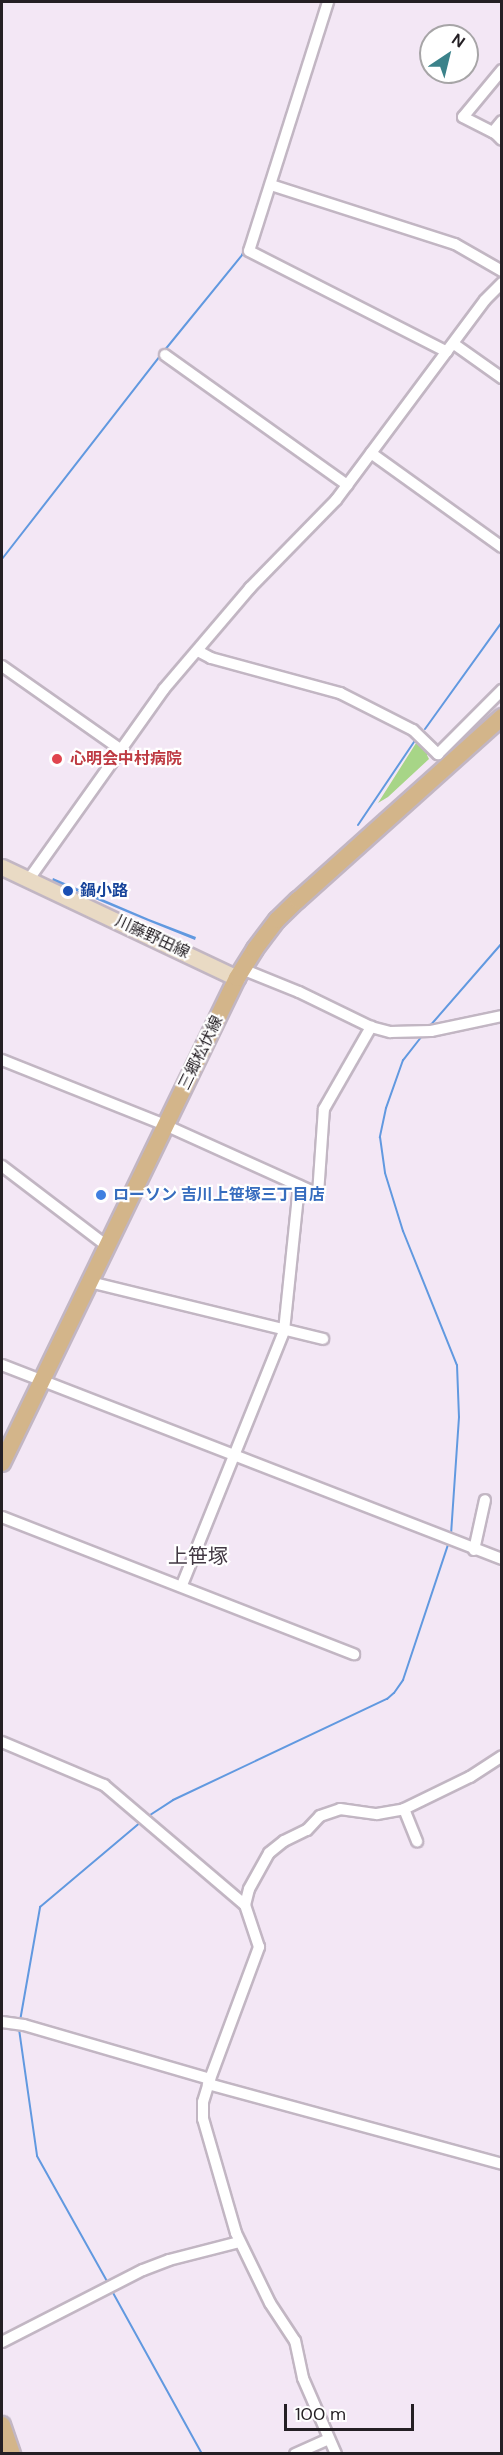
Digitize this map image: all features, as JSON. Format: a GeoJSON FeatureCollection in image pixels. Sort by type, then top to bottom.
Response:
{"type":"FeatureCollection","features":[{"type":"Feature","properties":{"kind":"main road","name":"三郷松伏線"},"geometry":{"type":"LineString","coordinates":[[2,1463],[240,974],[277,920],[501,717]]}},
{"type":"Feature","properties":{"kind":"main road","name":"川藤野田線"},"geometry":{"type":"LineString","coordinates":[[2,867],[240,974]]}},
{"type":"Feature","properties":{"kind":"main road"},"geometry":{"type":"LineString","coordinates":[[2,2425],[12,2454]]}},
{"type":"Feature","properties":{"kind":"street"},"geometry":{"type":"LineString","coordinates":[[328,2],[249,251],[450,348],[501,378]]}},
{"type":"Feature","properties":{"kind":"street"},"geometry":{"type":"LineString","coordinates":[[501,70],[463,117],[497,136],[501,121]]}},
{"type":"Feature","properties":{"kind":"street"},"geometry":{"type":"LineString","coordinates":[[271,185],[455,244],[501,271]]}},
{"type":"Feature","properties":{"kind":"street"},"geometry":{"type":"LineString","coordinates":[[28,879],[164,689],[244,596],[347,485],[485,300],[501,283]]}},
{"type":"Feature","properties":{"kind":"street"},"geometry":{"type":"LineString","coordinates":[[165,355],[347,485]]}},
{"type":"Feature","properties":{"kind":"street"},"geometry":{"type":"LineString","coordinates":[[371,453],[501,547]]}},
{"type":"Feature","properties":{"kind":"street"},"geometry":{"type":"LineString","coordinates":[[198,651],[211,658],[340,693],[413,730],[438,754],[501,690]]}},
{"type":"Feature","properties":{"kind":"street"},"geometry":{"type":"LineString","coordinates":[[2,666],[120,749]]}},
{"type":"Feature","properties":{"kind":"street"},"geometry":{"type":"LineString","coordinates":[[240,974],[299,992],[371,1027],[409,1033],[501,1016]]}},
{"type":"Feature","properties":{"kind":"street"},"geometry":{"type":"LineString","coordinates":[[2,1060],[165,1125],[318,1194],[324,1109],[371,1027]]}},
{"type":"Feature","properties":{"kind":"street"},"geometry":{"type":"LineString","coordinates":[[2,1166],[107,1246]]}},
{"type":"Feature","properties":{"kind":"street"},"geometry":{"type":"LineString","coordinates":[[182,1585],[284,1331],[299,1186]]}},
{"type":"Feature","properties":{"kind":"street"},"geometry":{"type":"LineString","coordinates":[[90,1282],[323,1339]]}},
{"type":"Feature","properties":{"kind":"street"},"geometry":{"type":"LineString","coordinates":[[2,1365],[501,1559]]}},
{"type":"Feature","properties":{"kind":"street"},"geometry":{"type":"LineString","coordinates":[[474,1550],[485,1500]]}},
{"type":"Feature","properties":{"kind":"street"},"geometry":{"type":"LineString","coordinates":[[2,1517],[182,1585],[354,1654]]}},
{"type":"Feature","properties":{"kind":"street"},"geometry":{"type":"LineString","coordinates":[[2,1742],[104,1785],[245,1905],[258,1938],[257,1954],[209,2081],[203,2102],[203,2119],[240,2242],[274,2310],[295,2341],[303,2378],[336,2454]]}},
{"type":"Feature","properties":{"kind":"street"},"geometry":{"type":"LineString","coordinates":[[245,1905],[249,1889],[270,1853],[284,1841],[307,1830],[320,1816],[340,1809],[377,1814],[404,1809],[470,1777],[501,1756]]}},
{"type":"Feature","properties":{"kind":"street"},"geometry":{"type":"LineString","coordinates":[[404,1809],[415,1839]]}},
{"type":"Feature","properties":{"kind":"street"},"geometry":{"type":"LineString","coordinates":[[2,2022],[24,2025],[209,2081],[240,2094],[501,2164]]}},
{"type":"Feature","properties":{"kind":"street"},"geometry":{"type":"LineString","coordinates":[[2,2342],[142,2270],[169,2260],[240,2242]]}},
{"type":"Feature","properties":{"kind":"street"},"geometry":{"type":"LineString","coordinates":[[295,2454],[328,2439]]}},
{"type":"Feature","properties":{"kind":"green space"},"geometry":{"type":"Polygon","coordinates":[[[418,740],[430,752],[427,755],[429,759],[388,797],[378,803],[418,740]]]}},
{"type":"Feature","properties":{"kind":"water"},"geometry":{"type":"Polygon","coordinates":[[[53,878],[196,937],[195,940],[52,881],[53,878]]]}},
{"type":"Feature","properties":{"kind":"waterway"},"geometry":{"type":"LineString","coordinates":[[164,351],[242,255],[245,247]]}},
{"type":"Feature","properties":{"kind":"waterway"},"geometry":{"type":"LineString","coordinates":[[2,559],[160,356]]}},
{"type":"Feature","properties":{"kind":"waterway"},"geometry":{"type":"LineString","coordinates":[[425,729],[502,622]]}},
{"type":"Feature","properties":{"kind":"waterway"},"geometry":{"type":"LineString","coordinates":[[358,825],[416,739]]}},
{"type":"Feature","properties":{"kind":"waterway"},"geometry":{"type":"LineString","coordinates":[[429,1027],[502,943]]}},
{"type":"Feature","properties":{"kind":"waterway"},"geometry":{"type":"LineString","coordinates":[[422,1036],[403,1060],[386,1108],[380,1137],[385,1173],[403,1231],[457,1365],[459,1417],[451,1534]]}},
{"type":"Feature","properties":{"kind":"waterway"},"geometry":{"type":"LineString","coordinates":[[147,1817],[173,1800],[387,1699],[394,1693],[403,1680],[449,1542]]}},
{"type":"Feature","properties":{"kind":"waterway"},"geometry":{"type":"LineString","coordinates":[[20,2021],[40,1907],[142,1821]]}},
{"type":"Feature","properties":{"kind":"waterway"},"geometry":{"type":"LineString","coordinates":[[19,2029],[37,2156],[108,2283]]}},
{"type":"Feature","properties":{"kind":"waterway"},"geometry":{"type":"LineString","coordinates":[[112,2291],[202,2454]]}},
{"type":"Feature","properties":{"kind":"place","name":"心明会中村病院"},"geometry":{"type":"Point","coordinates":[57,759]}},
{"type":"Feature","properties":{"kind":"place","name":"鍋小路"},"geometry":{"type":"Point","coordinates":[68,891]}},
{"type":"Feature","properties":{"kind":"place","name":"ローソン 吉川上笹塚三丁目店"},"geometry":{"type":"Point","coordinates":[101,1195]}},
{"type":"Feature","properties":{"kind":"district","name":"上笹塚"},"geometry":{"type":"Point","coordinates":[198,1556]}}]}
